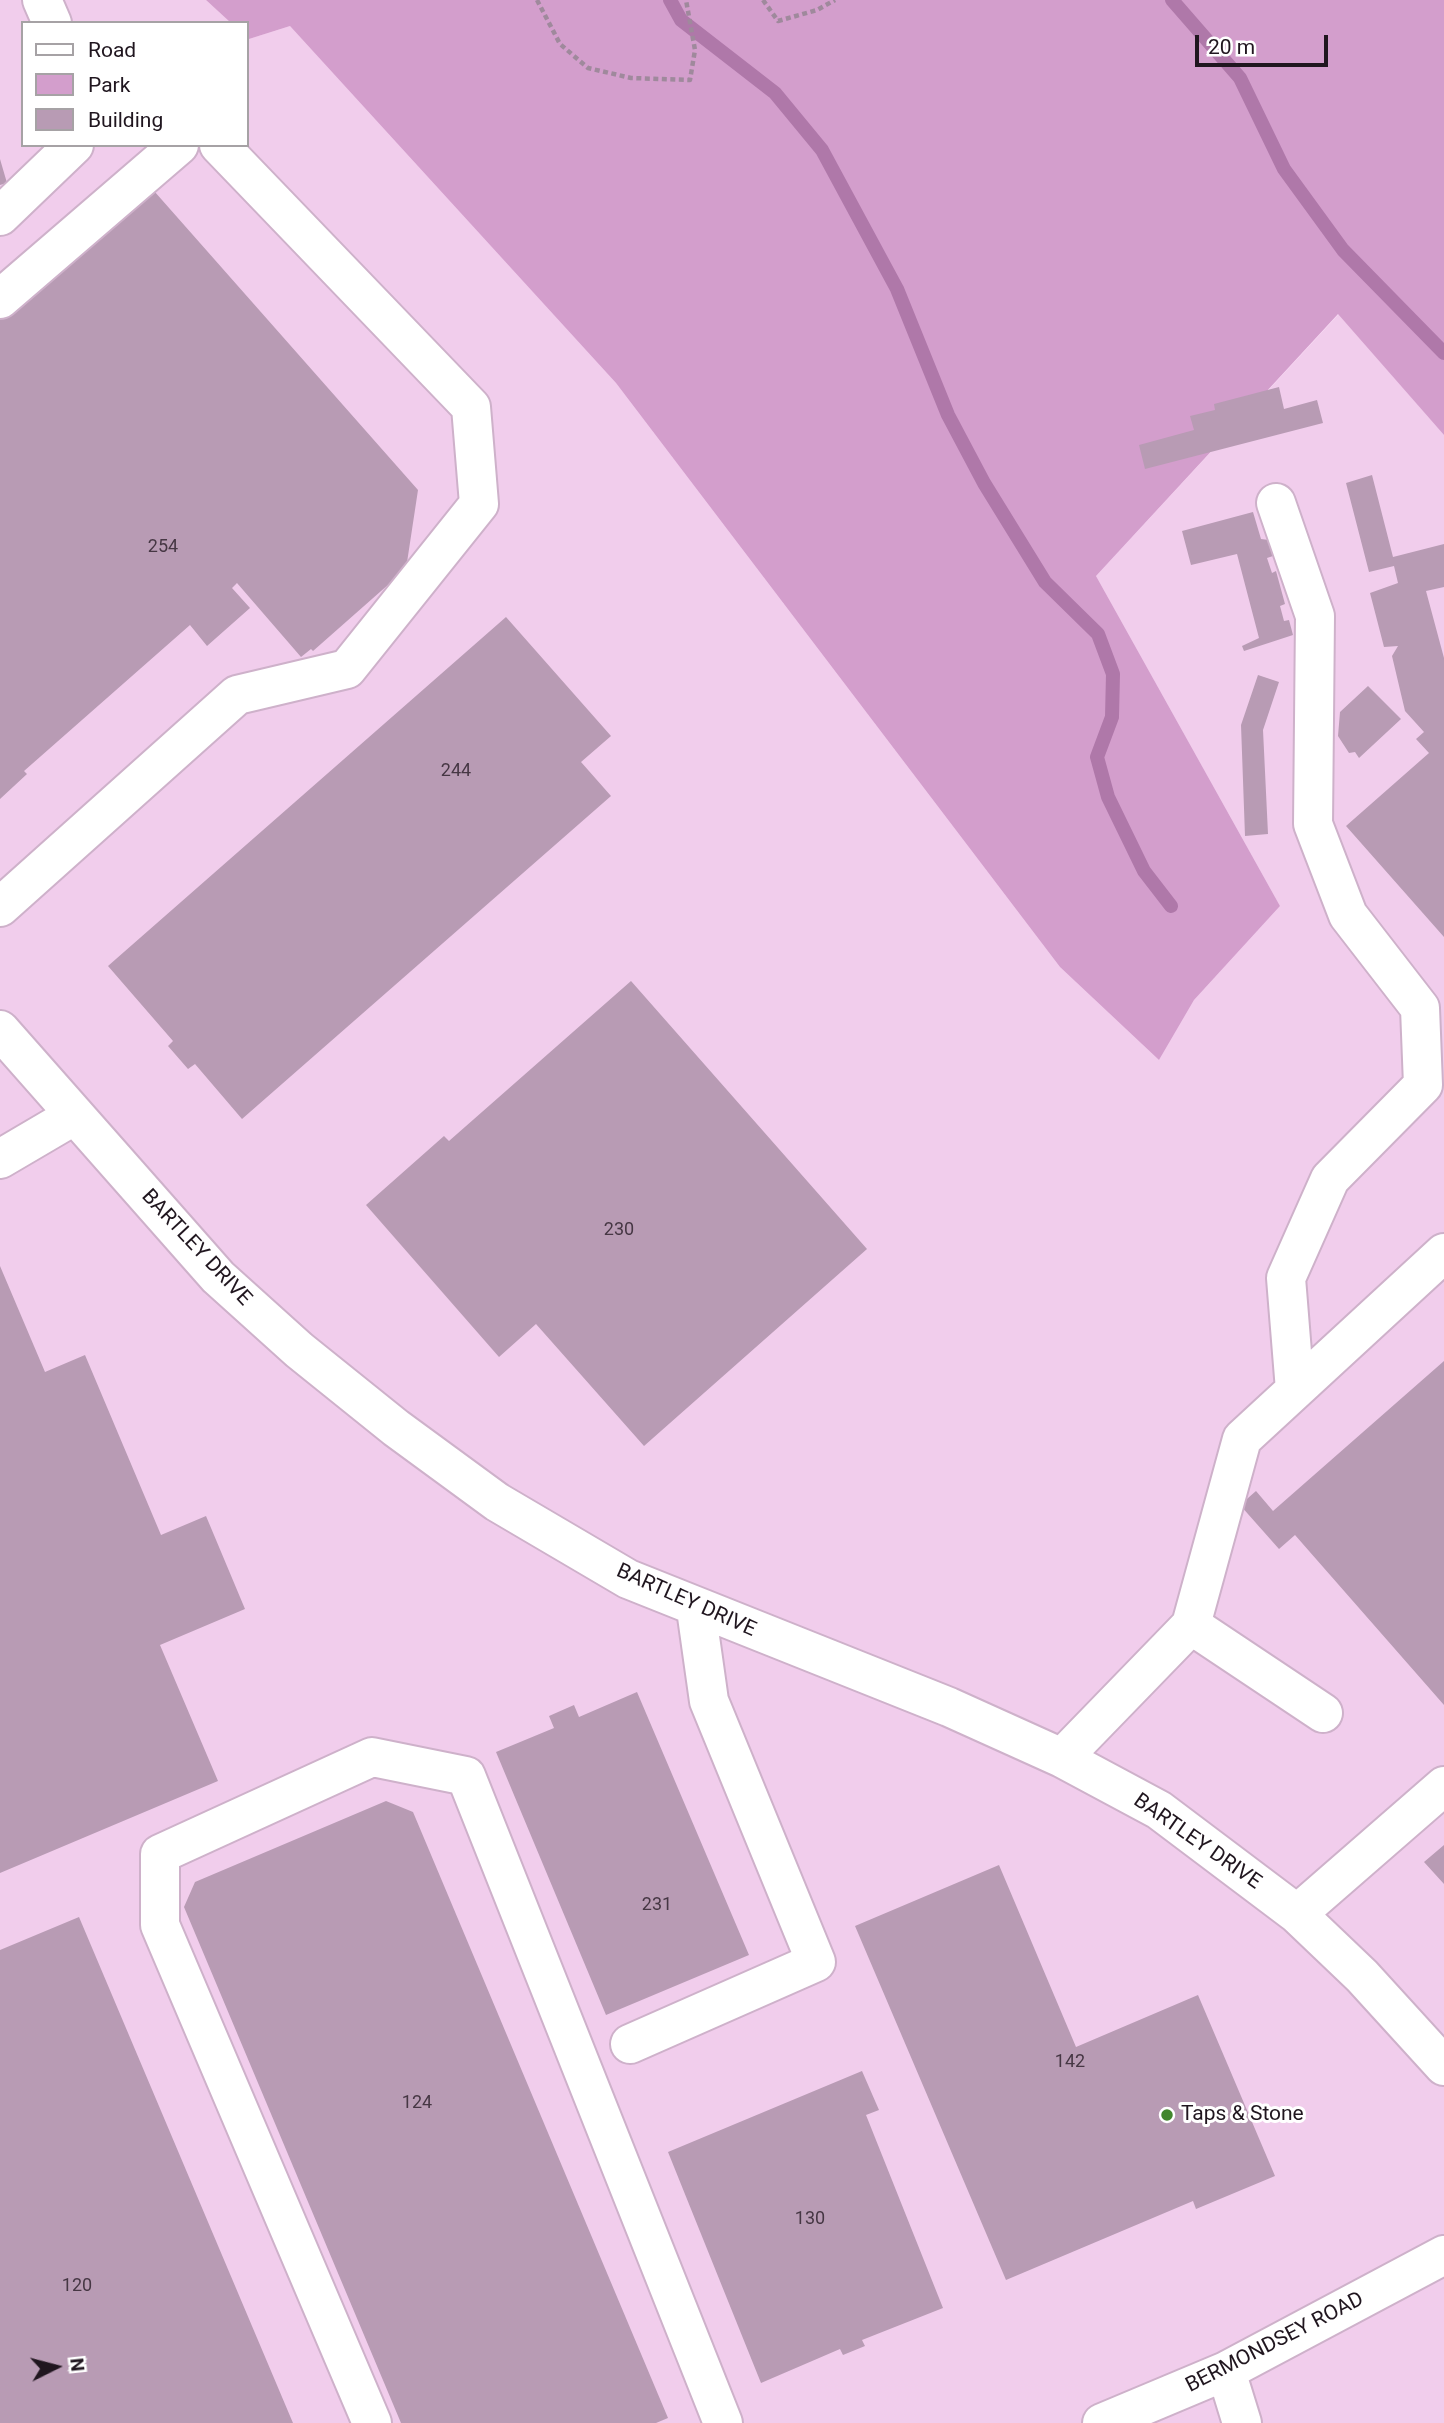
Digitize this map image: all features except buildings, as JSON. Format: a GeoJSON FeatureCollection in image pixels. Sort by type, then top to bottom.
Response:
{"type":"FeatureCollection","features":[{"type":"Feature","properties":{"kind":"street"},"geometry":{"type":"LineString","coordinates":[[42,0],[51,21]]}},
{"type":"Feature","properties":{"kind":"street"},"geometry":{"type":"LineString","coordinates":[[0,216],[72,147]]}},
{"type":"Feature","properties":{"kind":"street"},"geometry":{"type":"LineString","coordinates":[[0,299],[177,147]]}},
{"type":"Feature","properties":{"kind":"street"},"geometry":{"type":"LineString","coordinates":[[0,907],[237,695],[347,669],[479,504],[471,407],[221,147]]}},
{"type":"Feature","properties":{"kind":"street"},"geometry":{"type":"LineString","coordinates":[[1276,503],[1315,616],[1313,824],[1348,915],[1420,1008],[1423,1085],[1330,1179],[1286,1278],[1295,1390]]}},
{"type":"Feature","properties":{"kind":"street","name":"BARTLEY DRIVE"},"geometry":{"type":"LineString","coordinates":[[0,1030],[218,1277],[299,1350],[497,1502],[628,1579],[696,1609],[949,1707],[1062,1758],[1159,1810],[1297,1914],[1362,1976],[1444,2066]]}},
{"type":"Feature","properties":{"kind":"street"},"geometry":{"type":"LineString","coordinates":[[0,1159],[75,1115]]}},
{"type":"Feature","properties":{"kind":"street"},"geometry":{"type":"LineString","coordinates":[[1062,1758],[1191,1625],[1242,1439],[1444,1253]]}},
{"type":"Feature","properties":{"kind":"street"},"geometry":{"type":"LineString","coordinates":[[630,2044],[816,1962],[709,1701],[696,1609]]}},
{"type":"Feature","properties":{"kind":"street"},"geometry":{"type":"LineString","coordinates":[[1191,1625],[1323,1713]]}},
{"type":"Feature","properties":{"kind":"street"},"geometry":{"type":"LineString","coordinates":[[372,2423],[160,1925],[160,1854],[372,1757],[466,1776],[723,2423]]}},
{"type":"Feature","properties":{"kind":"street"},"geometry":{"type":"LineString","coordinates":[[1297,1914],[1444,1786]]}},
{"type":"Feature","properties":{"kind":"street","name":"BERMONDSEY ROAD"},"geometry":{"type":"LineString","coordinates":[[1110,2421],[1226,2371],[1444,2255]]}},
{"type":"Feature","properties":{"kind":"street"},"geometry":{"type":"LineString","coordinates":[[1226,2371],[1242,2423]]}},
{"type":"Feature","properties":{"kind":"path"},"geometry":{"type":"LineString","coordinates":[[537,0],[561,44],[589,68],[631,78],[690,80],[695,50],[686,0]]}},
{"type":"Feature","properties":{"kind":"path"},"geometry":{"type":"LineString","coordinates":[[763,0],[778,21],[817,10],[835,0]]}},
{"type":"Feature","properties":{"kind":"shaded area"},"geometry":{"type":"Polygon","coordinates":[[[0,0],[206,0],[229,21],[21,21],[21,147],[248,147],[248,38],[290,26],[616,383],[1060,967],[1159,1060],[1194,1000],[1280,906],[1096,576],[1339,314],[1444,435],[1444,2423],[0,2423],[0,0]]]}},
{"type":"Feature","properties":{"kind":"green space"},"geometry":{"type":"Polygon","coordinates":[[[206,0],[1444,0],[1444,435],[1338,314],[1096,576],[1280,906],[1194,1000],[1159,1060],[1060,967],[616,383],[290,26],[249,39],[248,21],[229,21],[206,0]]]}},
{"type":"Feature","properties":{"kind":"waterway"},"geometry":{"type":"LineString","coordinates":[[670,0],[681,20],[775,93],[822,150],[897,289],[948,415],[984,483],[1045,582],[1098,634],[1113,674],[1112,717],[1097,757],[1108,797],[1144,871],[1171,906]]}},
{"type":"Feature","properties":{"kind":"waterway"},"geometry":{"type":"LineString","coordinates":[[1172,0],[1240,78],[1284,169],[1343,250],[1444,353]]}},
{"type":"Feature","properties":{"kind":"place","name":"Taps & Stone"},"geometry":{"type":"Point","coordinates":[1167,2115]}}]}
